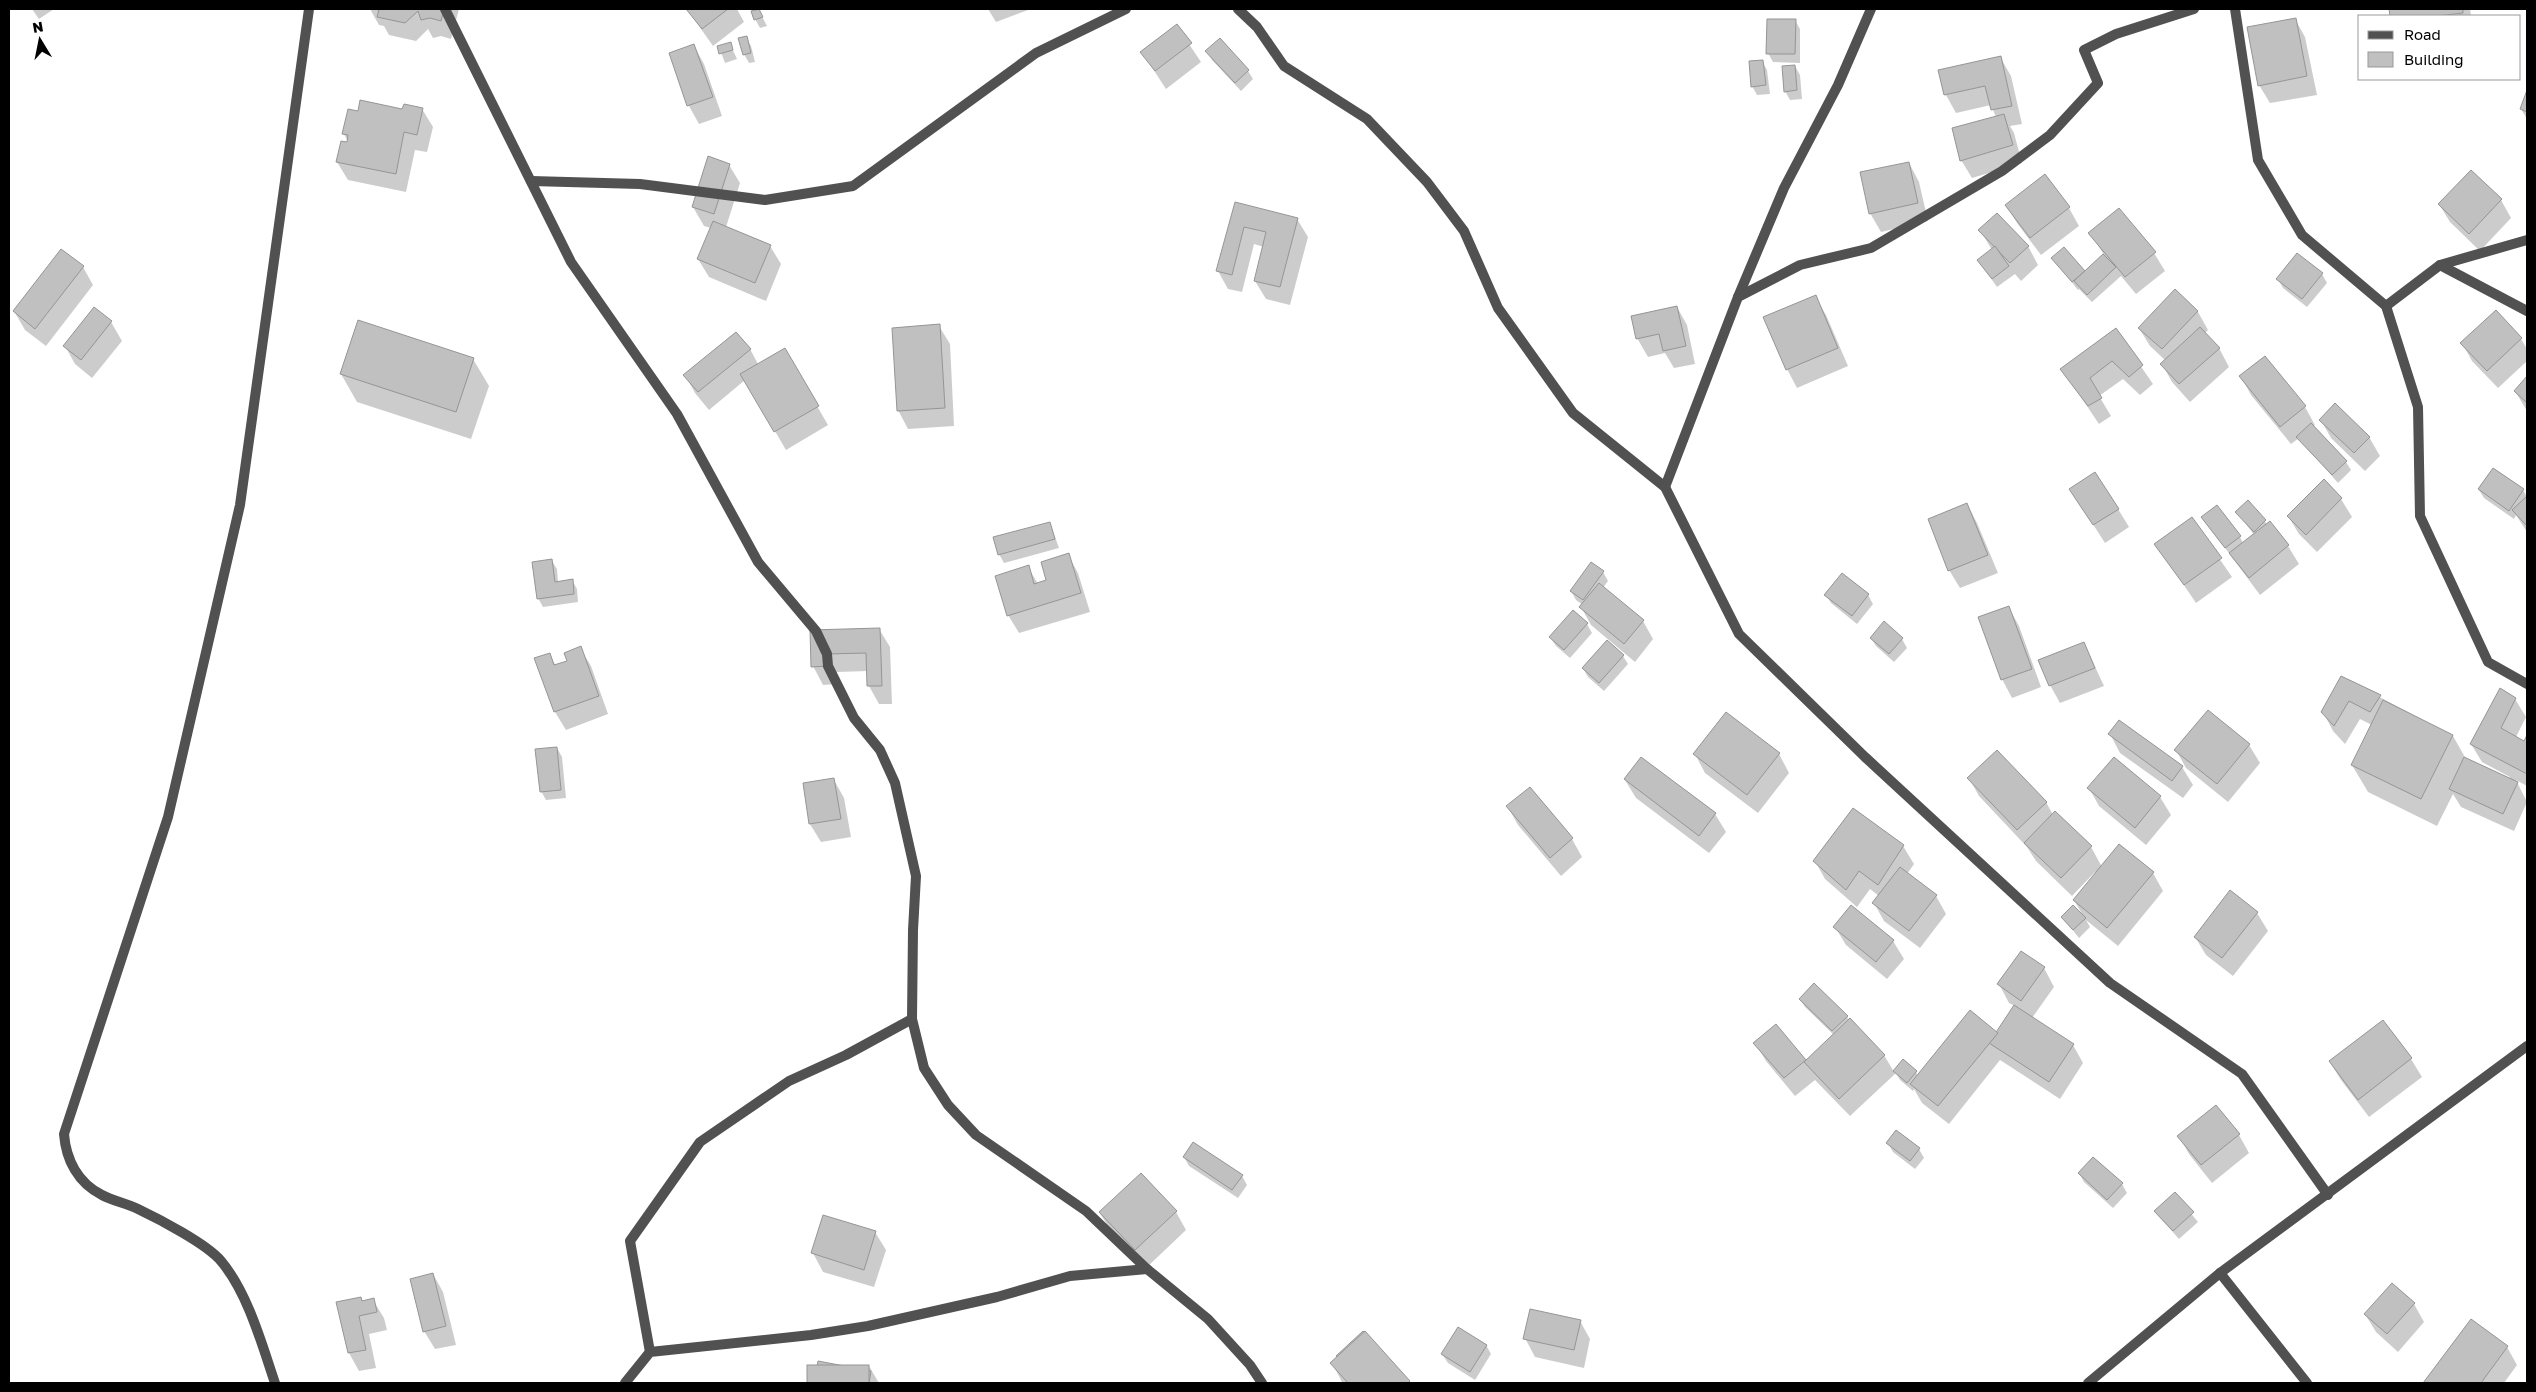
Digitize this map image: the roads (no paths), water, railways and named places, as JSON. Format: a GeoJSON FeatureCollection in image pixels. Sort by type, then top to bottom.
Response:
{"type":"FeatureCollection","features":[{"type":"Feature","properties":{"kind":"street"},"geometry":{"type":"LineString","coordinates":[[275,1383],[244,1299],[221,1261],[205,1247],[137,1208],[102,1196],[80,1180],[66,1149],[64,1134],[168,817],[240,505],[309,9]]}},
{"type":"Feature","properties":{"kind":"street"},"geometry":{"type":"LineString","coordinates":[[445,9],[571,262],[677,414],[758,562],[816,631],[827,654],[828,666],[854,718],[880,750],[894,783],[916,876],[912,930],[912,1019],[924,1068],[948,1105],[976,1135],[1086,1212],[1147,1269],[1208,1319],[1250,1365],[1262,1383]]}},
{"type":"Feature","properties":{"kind":"street"},"geometry":{"type":"LineString","coordinates":[[531,181],[640,184],[765,200],[854,186],[1036,53],[1126,9]]}},
{"type":"Feature","properties":{"kind":"street"},"geometry":{"type":"LineString","coordinates":[[1238,9],[1257,26],[1284,66],[1367,119],[1427,182],[1464,231],[1498,308],[1573,413],[1665,487],[1739,634],[1865,757],[2110,983],[2242,1074],[2328,1195]]}},
{"type":"Feature","properties":{"kind":"street"},"geometry":{"type":"LineString","coordinates":[[1665,487],[1738,297],[1784,188],[1838,85],[1871,9]]}},
{"type":"Feature","properties":{"kind":"street"},"geometry":{"type":"LineString","coordinates":[[1738,297],[1800,265],[1871,248],[2002,171],[2050,135],[2098,83],[2084,50],[2116,34],[2194,9]]}},
{"type":"Feature","properties":{"kind":"street"},"geometry":{"type":"LineString","coordinates":[[2235,9],[2258,160],[2302,235],[2386,306],[2418,407],[2420,516],[2488,662],[2527,684]]}},
{"type":"Feature","properties":{"kind":"street"},"geometry":{"type":"LineString","coordinates":[[2386,306],[2440,265],[2527,240]]}},
{"type":"Feature","properties":{"kind":"street"},"geometry":{"type":"LineString","coordinates":[[2440,265],[2527,311]]}},
{"type":"Feature","properties":{"kind":"street"},"geometry":{"type":"LineString","coordinates":[[650,1352],[630,1241],[700,1142],[789,1081],[846,1055],[912,1019]]}},
{"type":"Feature","properties":{"kind":"street"},"geometry":{"type":"LineString","coordinates":[[2088,1383],[2220,1273],[2527,1046]]}},
{"type":"Feature","properties":{"kind":"street"},"geometry":{"type":"LineString","coordinates":[[624,1383],[650,1352],[811,1336],[868,1326],[997,1297],[1070,1276],[1147,1269]]}},
{"type":"Feature","properties":{"kind":"street"},"geometry":{"type":"LineString","coordinates":[[2220,1273],[2307,1383]]}}]}
